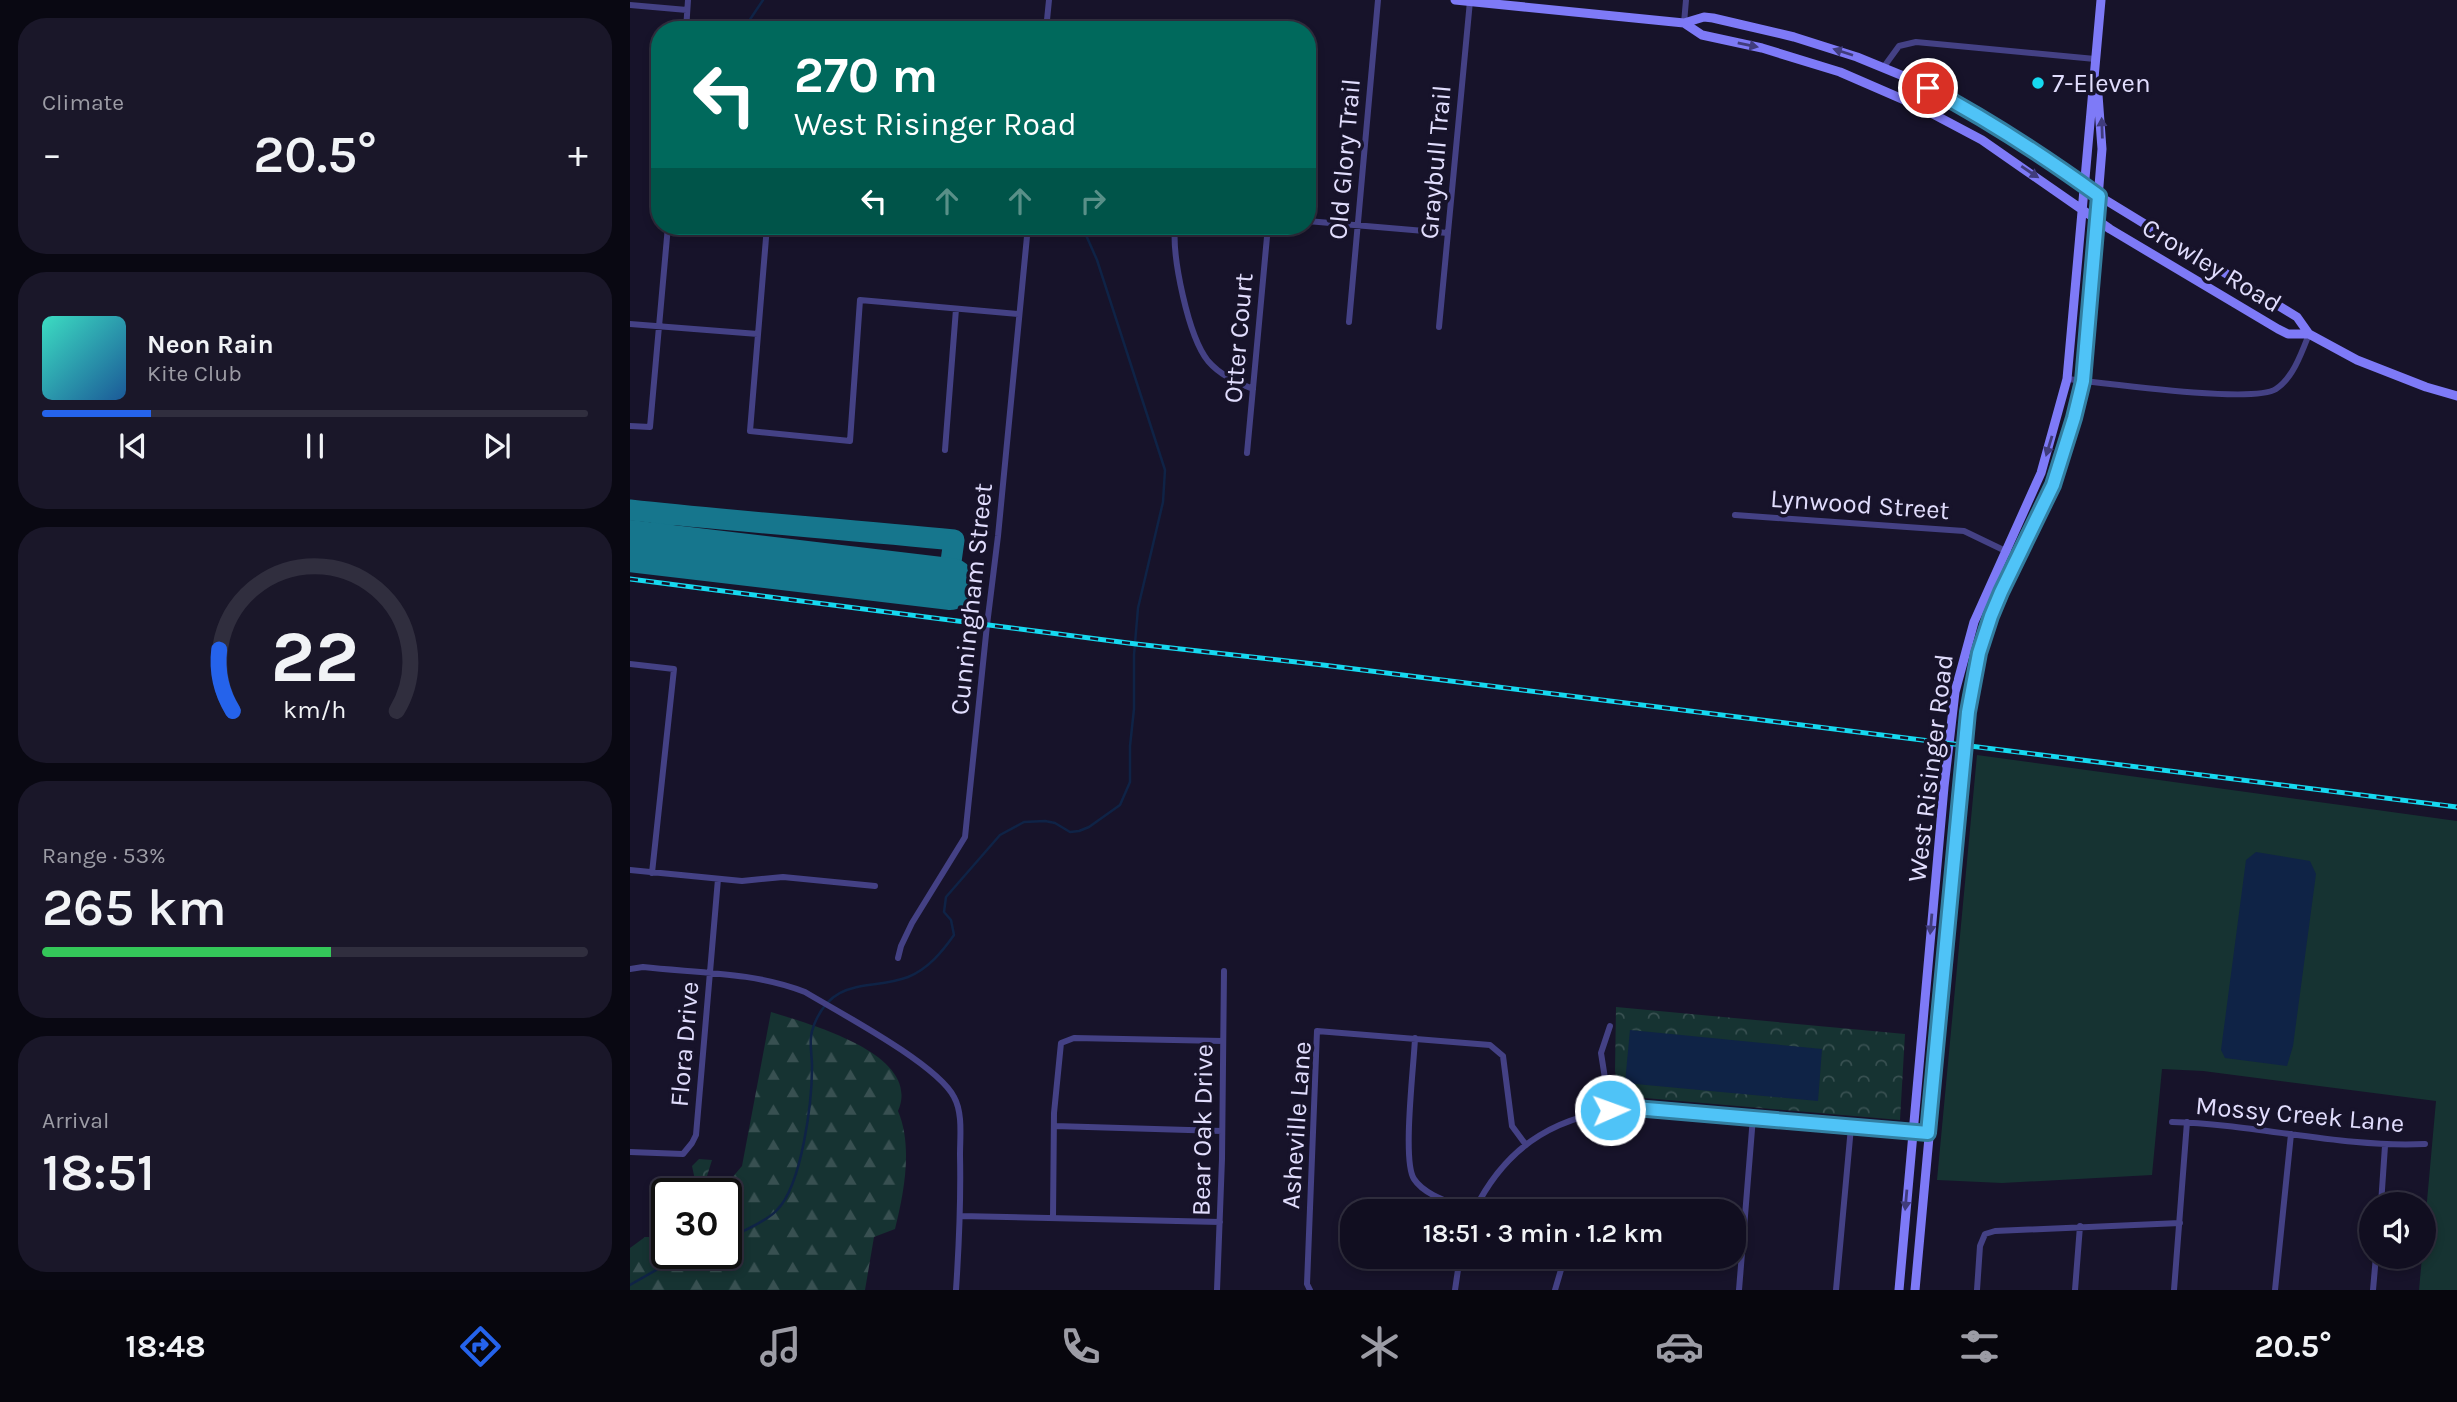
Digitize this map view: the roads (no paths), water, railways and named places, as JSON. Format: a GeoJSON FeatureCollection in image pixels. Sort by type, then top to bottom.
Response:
{"type":"FeatureCollection","features":[{"type":"Feature","properties":{"kind":"main road","name":"Crowley Road"},"geometry":{"type":"LineString","coordinates":[[1455,0],[1684,23],[1704,17],[1794,37],[1883,68],[1956,103],[2099,196],[2297,317],[2309,334]]}},
{"type":"Feature","properties":{"kind":"main road","name":"West Risinger Road"},"geometry":{"type":"LineString","coordinates":[[1899,1290],[1955,692],[1974,622],[2004,550],[2041,473],[2067,379],[2101,0]]}},
{"type":"Feature","properties":{"kind":"main road","name":"Crowley Road"},"geometry":{"type":"LineString","coordinates":[[1684,23],[1702,35],[1762,48],[1840,72],[1916,105],[1982,140],[2096,221],[2277,329],[2288,334],[2309,334]]}},
{"type":"Feature","properties":{"kind":"main road","name":"West Risinger Road"},"geometry":{"type":"LineString","coordinates":[[1915,1290],[1968,712],[1979,653],[2001,592],[2053,485],[2083,381],[2099,196],[2102,120],[2095,60]]}},
{"type":"Feature","properties":{"kind":"main road"},"geometry":{"type":"LineString","coordinates":[[2309,334],[2357,359],[2426,387],[2457,396]]}},
{"type":"Feature","properties":{"kind":"main road"},"geometry":{"type":"LineString","coordinates":[[1928,962],[1938,971],[1934,1029],[1937,1040]]}},
{"type":"Feature","properties":{"kind":"street"},"geometry":{"type":"LineString","coordinates":[[686,21],[688,0]]}},
{"type":"Feature","properties":{"kind":"street"},"geometry":{"type":"LineString","coordinates":[[1047,21],[1049,0]]}},
{"type":"Feature","properties":{"kind":"street","name":"Old Glory Trail"},"geometry":{"type":"LineString","coordinates":[[1349,322],[1378,0]]}},
{"type":"Feature","properties":{"kind":"street"},"geometry":{"type":"LineString","coordinates":[[1684,23],[1686,0]]}},
{"type":"Feature","properties":{"kind":"street","name":"Graybull Trail"},"geometry":{"type":"LineString","coordinates":[[1439,327],[1470,1]]}},
{"type":"Feature","properties":{"kind":"street"},"geometry":{"type":"LineString","coordinates":[[630,5],[687,10]]}},
{"type":"Feature","properties":{"kind":"street"},"geometry":{"type":"LineString","coordinates":[[1883,68],[1899,46],[1916,42],[2095,60]]}},
{"type":"Feature","properties":{"kind":"street"},"geometry":{"type":"LineString","coordinates":[[1316,222],[1448,233]]}},
{"type":"Feature","properties":{"kind":"street"},"geometry":{"type":"LineString","coordinates":[[630,426],[650,427],[667,235]]}},
{"type":"Feature","properties":{"kind":"street"},"geometry":{"type":"LineString","coordinates":[[766,235],[750,431],[850,441],[860,299],[1019,314]]}},
{"type":"Feature","properties":{"kind":"street","name":"Cunningham Street"},"geometry":{"type":"LineString","coordinates":[[898,958],[912,923],[965,837],[1027,235]]}},
{"type":"Feature","properties":{"kind":"street"},"geometry":{"type":"LineString","coordinates":[[1175,235],[1175,261],[1181,288],[1200,346],[1219,372],[1253,389]]}},
{"type":"Feature","properties":{"kind":"street","name":"Otter Court"},"geometry":{"type":"LineString","coordinates":[[1247,453],[1267,235]]}},
{"type":"Feature","properties":{"kind":"street"},"geometry":{"type":"LineString","coordinates":[[945,450],[956,309]]}},
{"type":"Feature","properties":{"kind":"street"},"geometry":{"type":"LineString","coordinates":[[630,324],[758,334]]}},
{"type":"Feature","properties":{"kind":"street"},"geometry":{"type":"LineString","coordinates":[[2067,379],[2256,395],[2276,389],[2286,379],[2309,334]]}},
{"type":"Feature","properties":{"kind":"street","name":"Lynwood Street"},"geometry":{"type":"LineString","coordinates":[[1735,515],[1944,528],[1964,531],[2018,556]]}},
{"type":"Feature","properties":{"kind":"street"},"geometry":{"type":"LineString","coordinates":[[630,664],[674,669],[652,873]]}},
{"type":"Feature","properties":{"kind":"street"},"geometry":{"type":"LineString","coordinates":[[630,870],[718,879],[754,881],[783,877],[875,886]]}},
{"type":"Feature","properties":{"kind":"street","name":"Flora Drive"},"geometry":{"type":"LineString","coordinates":[[630,1152],[683,1154],[696,1135],[718,879]]}},
{"type":"Feature","properties":{"kind":"street"},"geometry":{"type":"LineString","coordinates":[[630,969],[643,967],[772,981],[805,992],[929,1069],[955,1098],[960,1121],[960,1216],[956,1290]]}},
{"type":"Feature","properties":{"kind":"street","name":"Bear Oak Drive"},"geometry":{"type":"LineString","coordinates":[[1217,1290],[1224,971]]}},
{"type":"Feature","properties":{"kind":"street"},"geometry":{"type":"LineString","coordinates":[[1610,1026],[1601,1052],[1610,1110]]}},
{"type":"Feature","properties":{"kind":"street","name":"Asheville Lane"},"geometry":{"type":"LineString","coordinates":[[1310,1290],[1307,1284],[1317,1031],[1490,1045],[1503,1056],[1512,1126],[1526,1145]]}},
{"type":"Feature","properties":{"kind":"street"},"geometry":{"type":"LineString","coordinates":[[1415,1038],[1408,1159],[1413,1179],[1426,1191],[1444,1199]]}},
{"type":"Feature","properties":{"kind":"street"},"geometry":{"type":"LineString","coordinates":[[1053,1217],[1054,1126],[1061,1043],[1066,1040],[1223,1041]]}},
{"type":"Feature","properties":{"kind":"street"},"geometry":{"type":"LineString","coordinates":[[1479,1199],[1514,1153],[1553,1127],[1590,1113],[1610,1110],[1635,1108],[1928,1133]]}},
{"type":"Feature","properties":{"kind":"street"},"geometry":{"type":"LineString","coordinates":[[1746,1206],[1753,1118]]}},
{"type":"Feature","properties":{"kind":"street","name":"Mossy Creek Lane"},"geometry":{"type":"LineString","coordinates":[[2172,1122],[2385,1146],[2425,1144]]}},
{"type":"Feature","properties":{"kind":"street"},"geometry":{"type":"LineString","coordinates":[[2174,1290],[2187,1122]]}},
{"type":"Feature","properties":{"kind":"street"},"geometry":{"type":"LineString","coordinates":[[1054,1126],[1222,1131]]}},
{"type":"Feature","properties":{"kind":"street"},"geometry":{"type":"LineString","coordinates":[[1836,1290],[1852,1127]]}},
{"type":"Feature","properties":{"kind":"street"},"geometry":{"type":"LineString","coordinates":[[2275,1290],[2291,1134]]}},
{"type":"Feature","properties":{"kind":"street"},"geometry":{"type":"LineString","coordinates":[[2382,1192],[2385,1146]]}},
{"type":"Feature","properties":{"kind":"street"},"geometry":{"type":"LineString","coordinates":[[960,1216],[1220,1222]]}},
{"type":"Feature","properties":{"kind":"street"},"geometry":{"type":"LineString","coordinates":[[1977,1290],[1980,1246],[1985,1234],[1995,1231],[2080,1226],[2180,1223]]}},
{"type":"Feature","properties":{"kind":"street"},"geometry":{"type":"LineString","coordinates":[[2075,1290],[2080,1226]]}},
{"type":"Feature","properties":{"kind":"street"},"geometry":{"type":"LineString","coordinates":[[1455,1290],[1458,1269]]}},
{"type":"Feature","properties":{"kind":"street"},"geometry":{"type":"LineString","coordinates":[[1555,1290],[1561,1269]]}},
{"type":"Feature","properties":{"kind":"street"},"geometry":{"type":"LineString","coordinates":[[1739,1290],[1741,1269]]}},
{"type":"Feature","properties":{"kind":"street"},"geometry":{"type":"LineString","coordinates":[[2373,1290],[2375,1269]]}},
{"type":"Feature","properties":{"kind":"water"},"geometry":{"type":"Polygon","coordinates":[[[2256,852],[2310,861],[2316,874],[2293,1046],[2287,1066],[2225,1058],[2221,1050],[2246,860],[2256,852]]]}},
{"type":"Feature","properties":{"kind":"water"},"geometry":{"type":"Polygon","coordinates":[[[1630,1030],[1822,1049],[1818,1101],[1625,1083],[1630,1030]]]}},
{"type":"Feature","properties":{"kind":"waterway"},"geometry":{"type":"LineString","coordinates":[[749,21],[763,0]]}},
{"type":"Feature","properties":{"kind":"waterway"},"geometry":{"type":"LineString","coordinates":[[742,1231],[773,1214],[786,1198],[793,1182],[804,1142],[810,1101],[811,1035],[822,1009],[842,992],[908,977],[934,959],[954,935],[951,920],[944,912],[946,897],[1000,835],[1024,822],[1055,823],[1070,832],[1089,827],[1120,805],[1130,782],[1138,608],[1163,502],[1165,470],[1097,260],[1086,235]]}},
{"type":"Feature","properties":{"kind":"waterway"},"geometry":{"type":"LineString","coordinates":[[630,1285],[658,1269]]}},
{"type":"Feature","properties":{"kind":"railway"},"geometry":{"type":"LineString","coordinates":[[630,579],[2457,807]]}},
{"type":"Feature","properties":{"kind":"place","name":"7-Eleven"},"geometry":{"type":"Point","coordinates":[2038,83]}}]}
